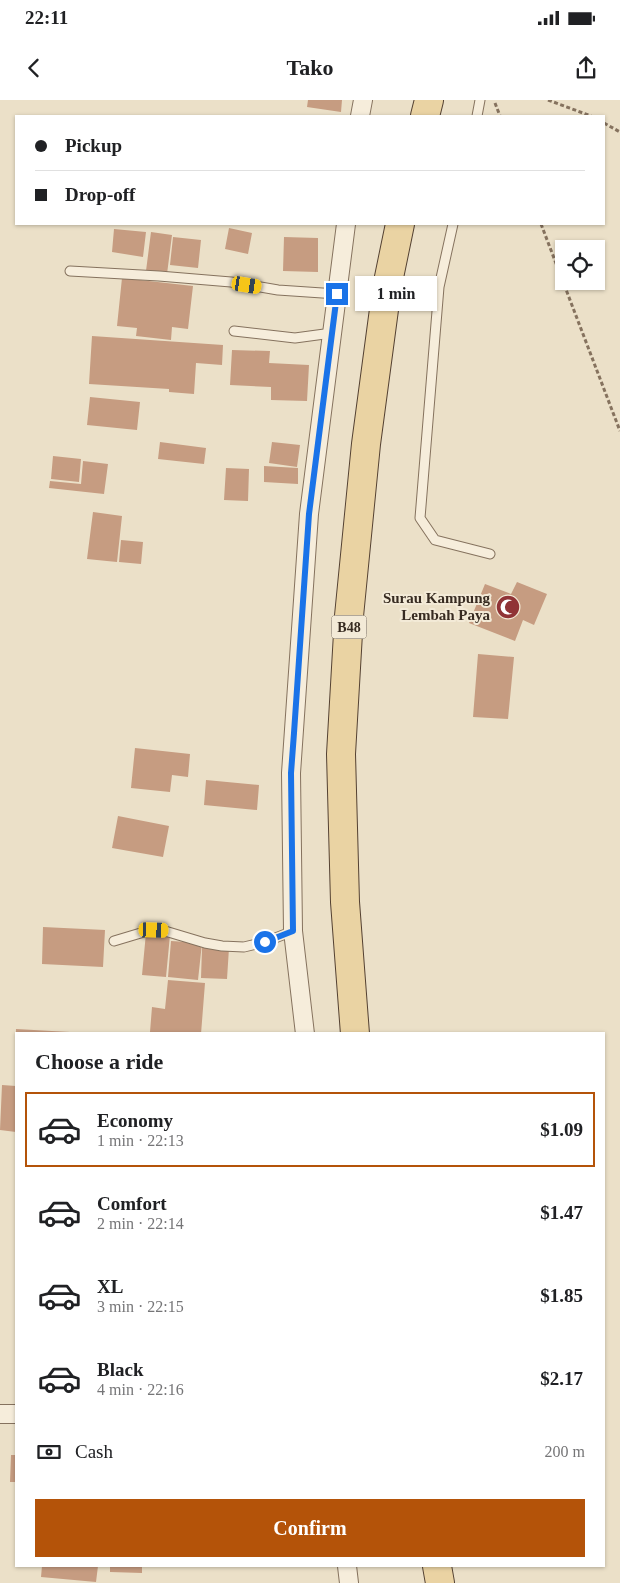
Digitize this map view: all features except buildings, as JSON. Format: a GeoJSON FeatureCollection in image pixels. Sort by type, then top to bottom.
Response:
{"type":"FeatureCollection","features":[{"type":"Feature","properties":{"kind":"main road"},"geometry":{"type":"LineString","coordinates":[[425,115],[429,100]]}},
{"type":"Feature","properties":{"kind":"main road","name":"B48"},"geometry":{"type":"LineString","coordinates":[[355,1032],[345,902],[341,754],[349,616],[366,444],[388,287],[400,225]]}},
{"type":"Feature","properties":{"kind":"main road"},"geometry":{"type":"LineString","coordinates":[[437,1567],[440,1583]]}},
{"type":"Feature","properties":{"kind":"street"},"geometry":{"type":"LineString","coordinates":[[360,115],[363,100]]}},
{"type":"Feature","properties":{"kind":"street"},"geometry":{"type":"LineString","coordinates":[[305,1032],[293,931],[291,773],[309,514],[346,225]]}},
{"type":"Feature","properties":{"kind":"street"},"geometry":{"type":"LineString","coordinates":[[0,1414],[15,1414]]}},
{"type":"Feature","properties":{"kind":"street"},"geometry":{"type":"LineString","coordinates":[[347,1567],[348,1583]]}},
{"type":"Feature","properties":{"kind":"lane"},"geometry":{"type":"LineString","coordinates":[[477,115],[480,100]]}},
{"type":"Feature","properties":{"kind":"lane"},"geometry":{"type":"LineString","coordinates":[[453,225],[439,287],[420,518],[435,540],[490,554]]}},
{"type":"Feature","properties":{"kind":"lane"},"geometry":{"type":"LineString","coordinates":[[70,271],[231,282],[278,290],[337,294]]}},
{"type":"Feature","properties":{"kind":"lane"},"geometry":{"type":"LineString","coordinates":[[234,331],[295,338],[332,333]]}},
{"type":"Feature","properties":{"kind":"lane"},"geometry":{"type":"LineString","coordinates":[[114,941],[144,932],[160,930],[214,944],[244,947],[265,942],[293,931]]}},
{"type":"Feature","properties":{"kind":"path"},"geometry":{"type":"LineString","coordinates":[[494,100],[500,115]]}},
{"type":"Feature","properties":{"kind":"path"},"geometry":{"type":"LineString","coordinates":[[548,100],[588,115]]}},
{"type":"Feature","properties":{"kind":"path"},"geometry":{"type":"LineString","coordinates":[[605,124],[620,132]]}},
{"type":"Feature","properties":{"kind":"path"},"geometry":{"type":"LineString","coordinates":[[541,225],[620,431]]}},
{"type":"Feature","properties":{"kind":"place","name":"Surau Kampung Lembah Paya"},"geometry":{"type":"Point","coordinates":[508,607]}},
{"type":"Feature","properties":{"kind":"route"},"geometry":{"type":"LineString","coordinates":[[265,942],[293,931],[291,773],[309,514],[337,294]]}}]}
